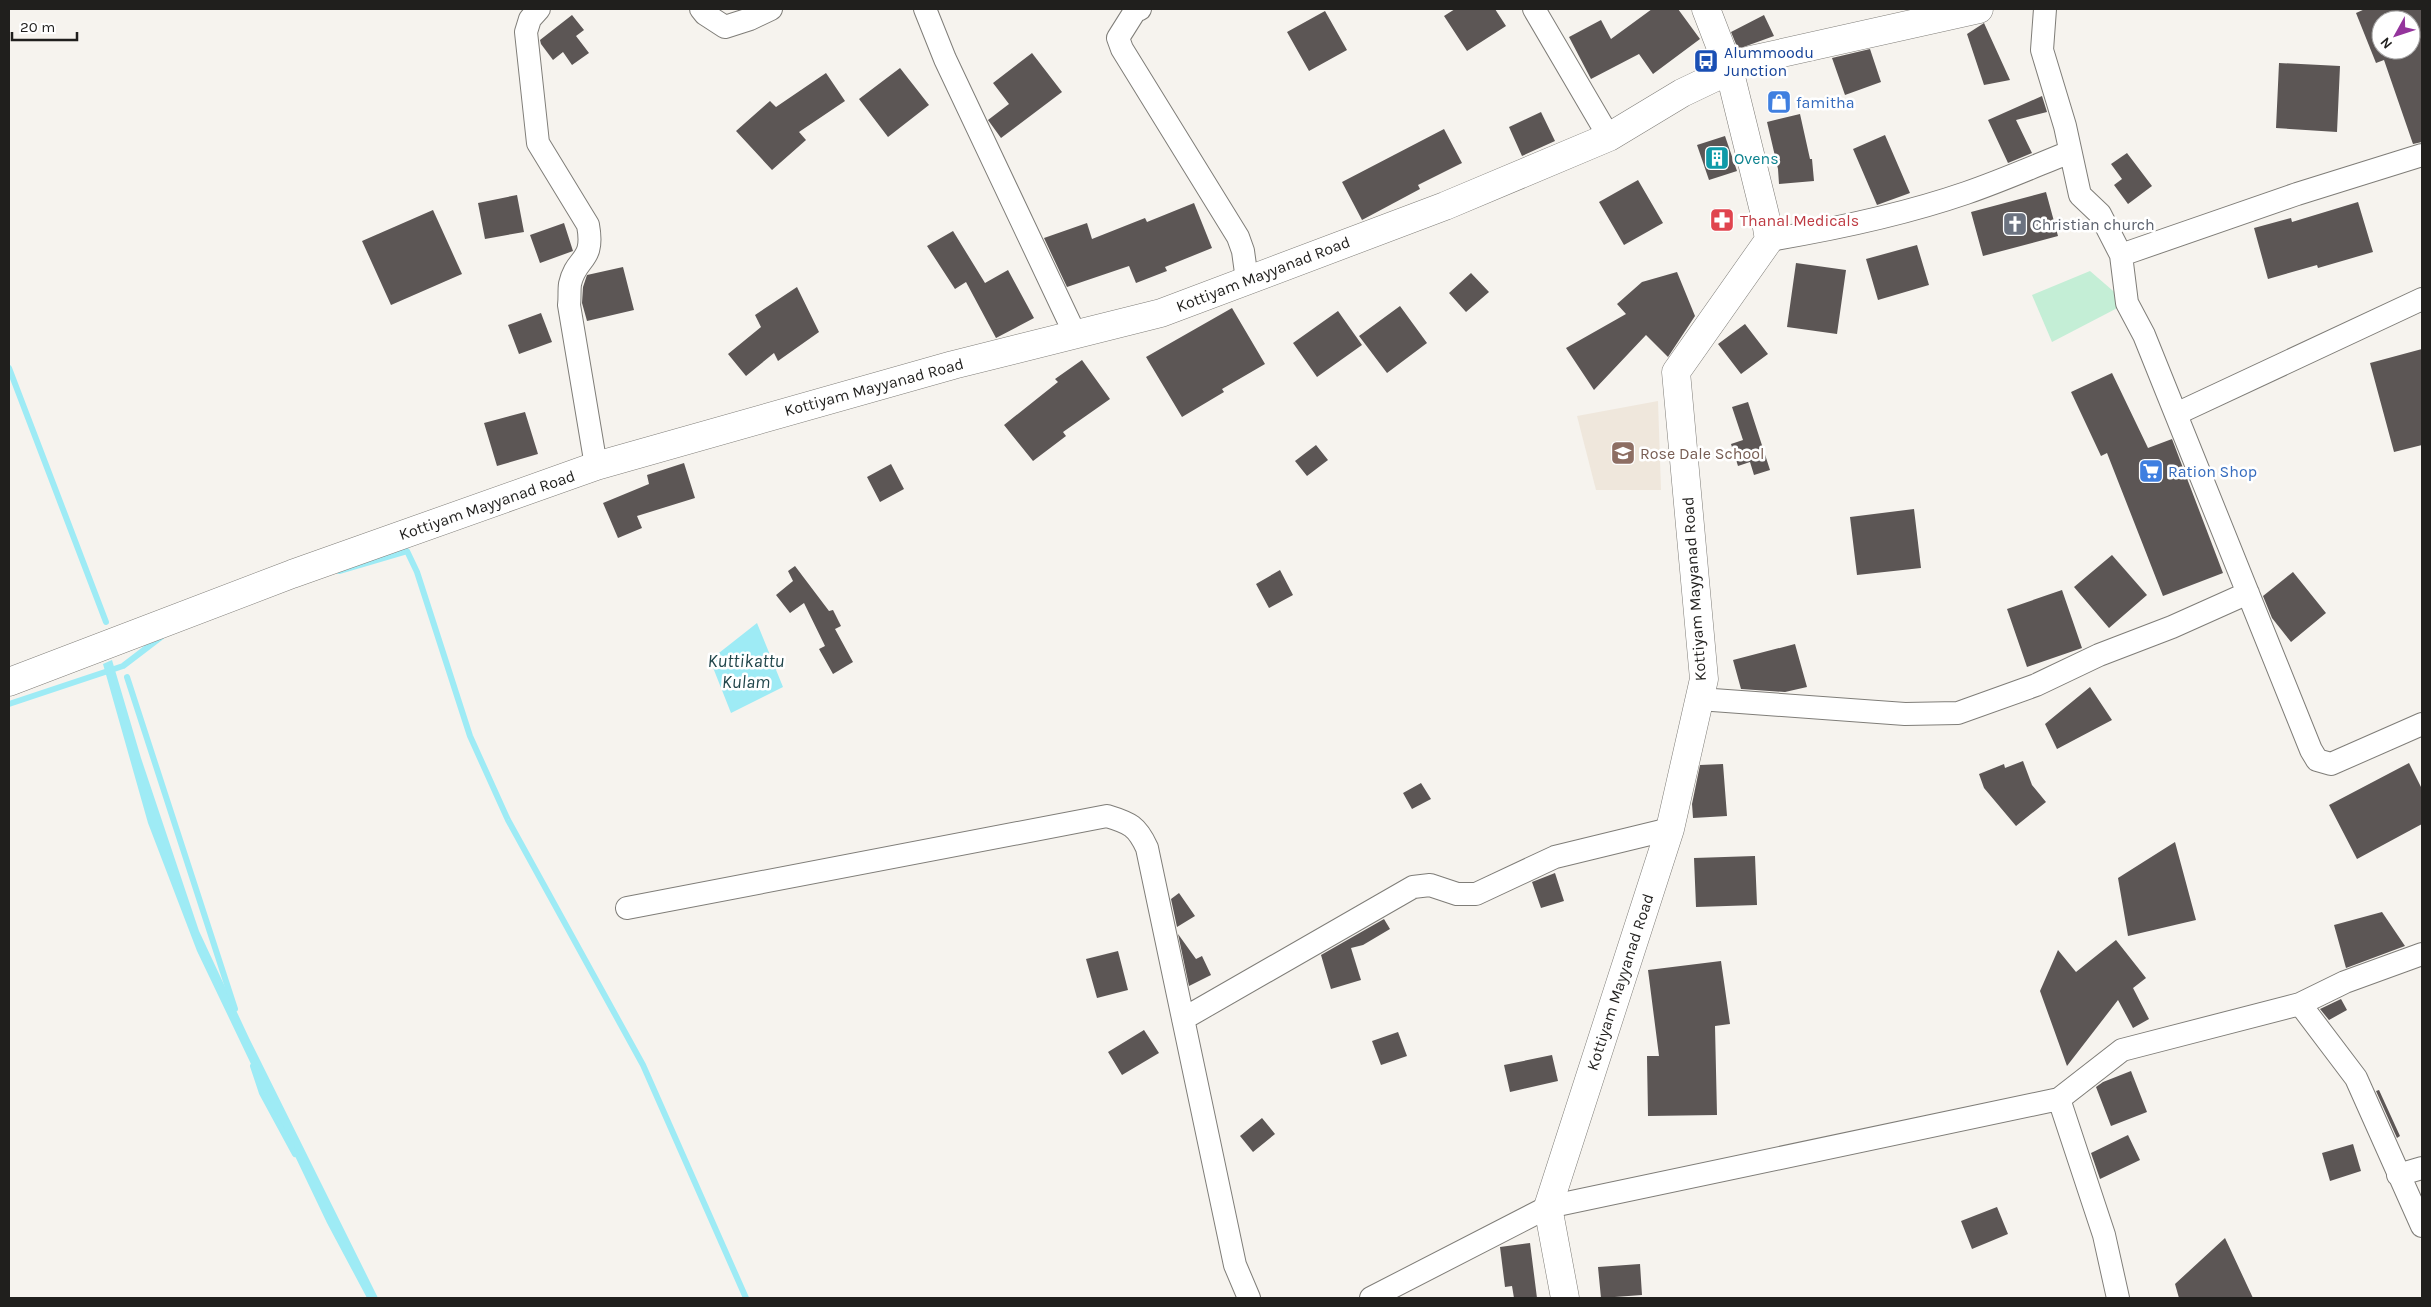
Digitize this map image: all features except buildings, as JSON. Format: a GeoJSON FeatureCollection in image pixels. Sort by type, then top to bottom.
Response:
{"type":"FeatureCollection","features":[{"type":"Feature","properties":{"kind":"street"},"geometry":{"type":"LineString","coordinates":[[539,9],[530,19],[526,32],[538,143],[588,225],[590,240],[588,253],[570,283],[569,305],[596,466]]}},
{"type":"Feature","properties":{"kind":"street"},"geometry":{"type":"LineString","coordinates":[[701,9],[705,14],[725,27],[750,19],[770,9]]}},
{"type":"Feature","properties":{"kind":"street"},"geometry":{"type":"LineString","coordinates":[[925,9],[945,59],[1075,334]]}},
{"type":"Feature","properties":{"kind":"street"},"geometry":{"type":"LineString","coordinates":[[1140,9],[1135,11],[1118,38],[1122,50],[1238,237],[1243,251],[1247,280]]}},
{"type":"Feature","properties":{"kind":"street"},"geometry":{"type":"LineString","coordinates":[[1534,9],[1609,136]]}},
{"type":"Feature","properties":{"kind":"street"},"geometry":{"type":"LineString","coordinates":[[1706,9],[1729,69],[1765,215],[1768,240],[1834,230],[1912,209],[1966,193],[2070,152]]}},
{"type":"Feature","properties":{"kind":"street","name":"Kottiyam Mayyanad Road"},"geometry":{"type":"LineString","coordinates":[[9,682],[292,574],[596,466],[952,365],[1162,313],[1445,206],[1609,136],[1682,93],[1751,60],[1980,9]]}},
{"type":"Feature","properties":{"kind":"street"},"geometry":{"type":"LineString","coordinates":[[2046,9],[2042,50],[2065,126],[2080,195],[2100,214],[2121,255],[2127,303],[2144,335],[2317,760],[2331,764],[2422,724]]}},
{"type":"Feature","properties":{"kind":"street"},"geometry":{"type":"LineString","coordinates":[[2121,255],[2297,194],[2422,155]]}},
{"type":"Feature","properties":{"kind":"street","name":"Kottiyam Mayyanad Road"},"geometry":{"type":"LineString","coordinates":[[1565,1298],[1548,1207],[1670,829],[1704,678],[1676,372],[1768,240]]}},
{"type":"Feature","properties":{"kind":"street"},"geometry":{"type":"LineString","coordinates":[[2176,414],[2422,298]]}},
{"type":"Feature","properties":{"kind":"street"},"geometry":{"type":"LineString","coordinates":[[1699,699],[1905,714],[1958,713],[2036,685],[2099,655],[2172,627],[2248,593]]}},
{"type":"Feature","properties":{"kind":"street"},"geometry":{"type":"LineString","coordinates":[[627,908],[1107,816],[1126,821],[1139,831],[1147,848],[1235,1265],[1249,1298]]}},
{"type":"Feature","properties":{"kind":"street"},"geometry":{"type":"LineString","coordinates":[[1183,1019],[1413,887],[1430,885],[1457,894],[1476,894],[1555,858],[1670,829]]}},
{"type":"Feature","properties":{"kind":"street"},"geometry":{"type":"LineString","coordinates":[[1372,1298],[1548,1207],[2059,1099],[2122,1050],[2300,1004],[2345,982],[2422,954]]}},
{"type":"Feature","properties":{"kind":"street"},"geometry":{"type":"LineString","coordinates":[[2300,1004],[2356,1078],[2422,1226]]}},
{"type":"Feature","properties":{"kind":"street"},"geometry":{"type":"LineString","coordinates":[[2059,1099],[2104,1235],[2118,1298]]}},
{"type":"Feature","properties":{"kind":"street"},"geometry":{"type":"LineString","coordinates":[[2398,1175],[2422,1168]]}},
{"type":"Feature","properties":{"kind":"shaded area","name":"Rose Dale School"},"geometry":{"type":"Polygon","coordinates":[[[1658,401],[1661,490],[1596,490],[1577,416],[1658,401]]]}},
{"type":"Feature","properties":{"kind":"green space"},"geometry":{"type":"Polygon","coordinates":[[[2090,271],[2127,303],[2052,342],[2032,295],[2090,271]]]}},
{"type":"Feature","properties":{"kind":"water","name":"Kuttikattu Kulam"},"geometry":{"type":"Polygon","coordinates":[[[757,623],[783,687],[731,713],[710,660],[757,623]]]}},
{"type":"Feature","properties":{"kind":"water"},"geometry":{"type":"Polygon","coordinates":[[[112,660],[141,758],[199,931],[249,1038],[378,1298],[367,1298],[327,1223],[197,951],[148,823],[103,664],[112,660]]]}},
{"type":"Feature","properties":{"kind":"waterway"},"geometry":{"type":"LineString","coordinates":[[9,368],[106,622]]}},
{"type":"Feature","properties":{"kind":"waterway"},"geometry":{"type":"LineString","coordinates":[[339,571],[407,551],[417,572],[470,736],[508,820],[643,1065],[746,1298]]}},
{"type":"Feature","properties":{"kind":"waterway"},"geometry":{"type":"LineString","coordinates":[[9,704],[123,666],[161,637]]}},
{"type":"Feature","properties":{"kind":"waterway"},"geometry":{"type":"LineString","coordinates":[[127,677],[235,1009]]}},
{"type":"Feature","properties":{"kind":"waterway"},"geometry":{"type":"LineString","coordinates":[[253,1066],[262,1093],[295,1154]]}},
{"type":"Feature","properties":{"kind":"place","name":"Alummoodu Junction"},"geometry":{"type":"Point","coordinates":[1706,61]}},
{"type":"Feature","properties":{"kind":"place","name":"famitha"},"geometry":{"type":"Point","coordinates":[1779,102]}},
{"type":"Feature","properties":{"kind":"place","name":"Ovens"},"geometry":{"type":"Point","coordinates":[1717,158]}},
{"type":"Feature","properties":{"kind":"place","name":"Thanal Medicals"},"geometry":{"type":"Point","coordinates":[1722,220]}},
{"type":"Feature","properties":{"kind":"place","name":"Christian church"},"geometry":{"type":"Point","coordinates":[2015,224]}},
{"type":"Feature","properties":{"kind":"place","name":"Rose Dale School"},"geometry":{"type":"Point","coordinates":[1623,453]}},
{"type":"Feature","properties":{"kind":"place","name":"Ration Shop"},"geometry":{"type":"Point","coordinates":[2151,471]}}]}
